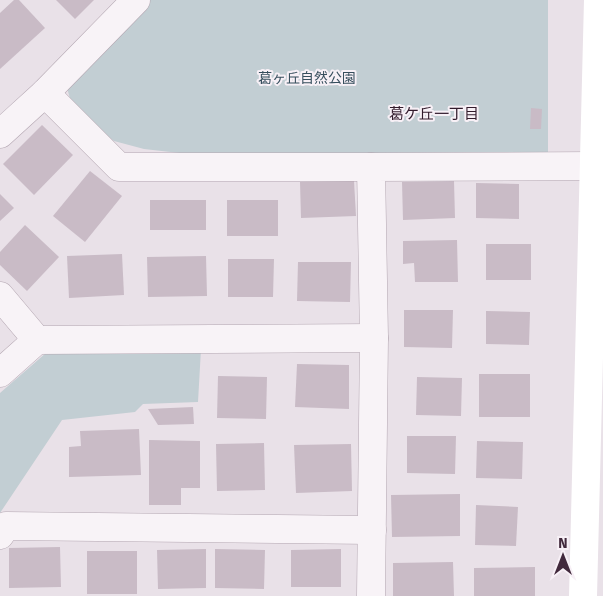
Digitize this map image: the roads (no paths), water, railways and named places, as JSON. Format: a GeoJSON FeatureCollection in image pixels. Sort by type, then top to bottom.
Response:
{"type":"FeatureCollection","features":[{"type":"Feature","properties":{"kind":"street"},"geometry":{"type":"LineString","coordinates":[[0,134],[45,93],[136,0]]}},
{"type":"Feature","properties":{"kind":"street"},"geometry":{"type":"LineString","coordinates":[[583,596],[598,0]]}},
{"type":"Feature","properties":{"kind":"street"},"geometry":{"type":"LineString","coordinates":[[45,93],[118,166],[595,166]]}},
{"type":"Feature","properties":{"kind":"street"},"geometry":{"type":"LineString","coordinates":[[371,166],[374,338],[372,596]]}},
{"type":"Feature","properties":{"kind":"street"},"geometry":{"type":"LineString","coordinates":[[0,296],[37,340]]}},
{"type":"Feature","properties":{"kind":"street"},"geometry":{"type":"LineString","coordinates":[[0,373],[37,340],[374,338]]}},
{"type":"Feature","properties":{"kind":"street"},"geometry":{"type":"LineString","coordinates":[[0,535],[6,526],[372,530]]}},
{"type":"Feature","properties":{"kind":"district","name":"葛ケ丘一丁目"},"geometry":{"type":"Point","coordinates":[434,114]}},
{"type":"Feature","properties":{"kind":"park label","name":"葛ヶ丘自然公園"},"geometry":{"type":"Point","coordinates":[307,78]}}]}
